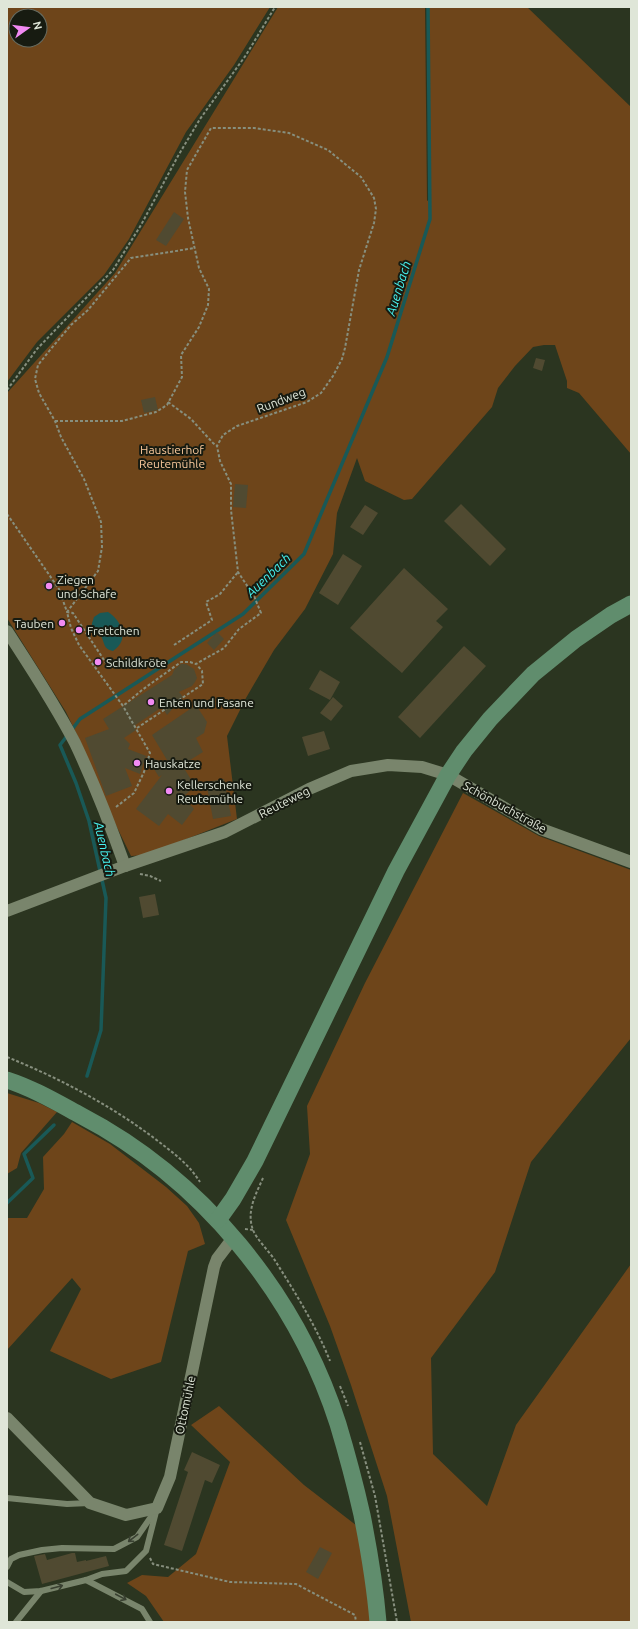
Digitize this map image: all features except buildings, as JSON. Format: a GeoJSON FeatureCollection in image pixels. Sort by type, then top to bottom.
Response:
{"type":"FeatureCollection","features":[{"type":"Feature","properties":{"kind":"street"},"geometry":{"type":"LineString","coordinates":[[218,1220],[255,1161],[396,871],[448,775],[464,751],[533,674],[586,632],[611,615],[631,604]]}},
{"type":"Feature","properties":{"kind":"street"},"geometry":{"type":"LineString","coordinates":[[7,631],[41,682],[75,743],[105,813],[125,866]]}},
{"type":"Feature","properties":{"kind":"street","name":"Reuteweg"},"geometry":{"type":"LineString","coordinates":[[7,911],[125,866],[225,832],[309,789],[351,771],[388,764],[422,767],[448,775]]}},
{"type":"Feature","properties":{"kind":"street","name":"Schönbuchstraße"},"geometry":{"type":"LineString","coordinates":[[448,775],[541,829],[631,862]]}},
{"type":"Feature","properties":{"kind":"street"},"geometry":{"type":"LineString","coordinates":[[7,1080],[51,1099],[110,1130],[179,1181],[218,1220],[274,1292],[294,1325],[314,1364],[338,1423],[355,1485],[367,1540],[378,1622]]}},
{"type":"Feature","properties":{"kind":"street","name":"Ottomühle"},"geometry":{"type":"LineString","coordinates":[[157,1508],[170,1477],[214,1267],[217,1258],[233,1238]]}},
{"type":"Feature","properties":{"kind":"street"},"geometry":{"type":"LineString","coordinates":[[7,1418],[90,1503],[126,1516],[157,1508]]}},
{"type":"Feature","properties":{"kind":"lane"},"geometry":{"type":"LineString","coordinates":[[7,1498],[67,1504],[90,1503]]}},
{"type":"Feature","properties":{"kind":"lane"},"geometry":{"type":"LineString","coordinates":[[7,1582],[24,1592],[41,1591],[86,1580],[102,1574],[126,1571],[146,1550],[157,1508]]}},
{"type":"Feature","properties":{"kind":"lane"},"geometry":{"type":"LineString","coordinates":[[7,1567],[11,1559],[19,1555],[42,1550],[62,1548],[114,1549],[137,1536],[157,1508]]}},
{"type":"Feature","properties":{"kind":"lane"},"geometry":{"type":"LineString","coordinates":[[86,1580],[142,1608],[150,1622]]}},
{"type":"Feature","properties":{"kind":"lane"},"geometry":{"type":"LineString","coordinates":[[16,1622],[41,1591]]}},
{"type":"Feature","properties":{"kind":"path"},"geometry":{"type":"LineString","coordinates":[[7,390],[37,349],[113,270],[141,225],[181,150],[200,119],[246,55],[275,7]]}},
{"type":"Feature","properties":{"kind":"path","name":"Rundweg"},"geometry":{"type":"LineString","coordinates":[[55,421],[122,421],[156,412],[168,402],[182,377],[181,355],[199,327],[208,305],[209,290],[199,268],[188,218],[185,192],[187,170],[211,128],[254,128],[289,133],[328,150],[361,177],[374,198],[376,210],[374,223],[359,270],[345,348],[342,359],[333,376],[321,392],[307,402],[237,426],[223,436],[217,446]]}},
{"type":"Feature","properties":{"kind":"path"},"geometry":{"type":"LineString","coordinates":[[67,612],[98,571],[102,547],[101,522],[84,479],[39,393],[35,379],[38,365],[71,326],[88,310],[131,258],[194,248]]}},
{"type":"Feature","properties":{"kind":"path"},"geometry":{"type":"LineString","coordinates":[[168,402],[191,419],[217,446],[220,461],[231,484],[231,510],[238,572],[254,596],[261,613],[239,629],[224,648],[196,664]]}},
{"type":"Feature","properties":{"kind":"path"},"geometry":{"type":"LineString","coordinates":[[7,514],[58,589],[67,612],[71,628],[80,645],[123,706],[150,753],[144,772],[134,794],[105,813]]}},
{"type":"Feature","properties":{"kind":"path"},"geometry":{"type":"LineString","coordinates":[[174,645],[212,620],[206,602],[220,594],[238,572]]}},
{"type":"Feature","properties":{"kind":"path"},"geometry":{"type":"LineString","coordinates":[[67,612],[73,613],[106,663]]}},
{"type":"Feature","properties":{"kind":"path"},"geometry":{"type":"LineString","coordinates":[[123,706],[142,690],[181,662],[196,664],[202,671],[203,684],[137,728]]}},
{"type":"Feature","properties":{"kind":"path"},"geometry":{"type":"LineString","coordinates":[[125,866],[140,874],[150,876],[161,881]]}},
{"type":"Feature","properties":{"kind":"path"},"geometry":{"type":"LineString","coordinates":[[7,1058],[24,1064],[101,1103],[178,1157],[193,1170],[200,1183]]}},
{"type":"Feature","properties":{"kind":"path"},"geometry":{"type":"LineString","coordinates":[[146,1550],[152,1564],[230,1582],[296,1584],[355,1615],[356,1622]]}},
{"type":"Feature","properties":{"kind":"green space"},"geometry":{"type":"Polygon","coordinates":[[[7,7],[270,7],[234,65],[186,132],[129,239],[104,275],[37,342],[7,382],[7,7]]]}},
{"type":"Feature","properties":{"kind":"green space","name":"Haustierhof Reutemühle"},"geometry":{"type":"Polygon","coordinates":[[[278,7],[425,7],[427,201],[430,199],[428,7],[527,7],[631,107],[631,454],[579,393],[567,388],[567,381],[555,345],[544,345],[533,347],[515,366],[498,388],[492,407],[412,499],[404,500],[365,481],[357,458],[337,513],[333,554],[305,609],[274,650],[246,698],[227,736],[237,819],[146,855],[131,856],[109,811],[82,745],[66,712],[7,618],[7,393],[115,273],[278,7]]]}},
{"type":"Feature","properties":{"kind":"green space"},"geometry":{"type":"Polygon","coordinates":[[[463,793],[539,836],[631,870],[631,1038],[531,1162],[495,1272],[431,1358],[433,1454],[487,1506],[516,1425],[631,1264],[631,1622],[411,1622],[387,1496],[330,1326],[286,1220],[310,1154],[307,1106],[365,983],[463,793]]]}},
{"type":"Feature","properties":{"kind":"green space"},"geometry":{"type":"Polygon","coordinates":[[[7,1093],[39,1103],[57,1112],[21,1153],[17,1168],[7,1174],[7,1093]]]}},
{"type":"Feature","properties":{"kind":"green space"},"geometry":{"type":"Polygon","coordinates":[[[72,1122],[110,1144],[166,1187],[187,1206],[199,1223],[205,1244],[188,1251],[161,1362],[111,1379],[50,1351],[81,1289],[72,1278],[7,1350],[7,1218],[27,1218],[44,1189],[43,1157],[64,1134],[72,1122]]]}},
{"type":"Feature","properties":{"kind":"green space"},"geometry":{"type":"Polygon","coordinates":[[[219,1406],[304,1485],[361,1529],[371,1622],[164,1622],[146,1596],[127,1583],[142,1575],[168,1577],[196,1554],[230,1462],[191,1425],[219,1406]]]}},
{"type":"Feature","properties":{"kind":"water"},"geometry":{"type":"Polygon","coordinates":[[[108,612],[117,620],[123,636],[118,647],[113,651],[107,649],[101,636],[94,632],[92,628],[94,617],[100,613],[108,612]]]}},
{"type":"Feature","properties":{"kind":"waterway","name":"Auenbach"},"geometry":{"type":"LineString","coordinates":[[87,1076],[101,1030],[106,898],[89,821],[76,783],[60,745],[80,719],[243,614],[304,554],[387,357],[430,219],[428,7]]}},
{"type":"Feature","properties":{"kind":"waterway","name":"Auenbach"},"geometry":{"type":"LineString","coordinates":[[7,1203],[33,1178],[24,1154],[54,1125]]}},
{"type":"Feature","properties":{"kind":"place","name":"Ziegen und Schafe"},"geometry":{"type":"Point","coordinates":[49,586]}},
{"type":"Feature","properties":{"kind":"place","name":"Tauben"},"geometry":{"type":"Point","coordinates":[62,623]}},
{"type":"Feature","properties":{"kind":"place","name":"Frettchen"},"geometry":{"type":"Point","coordinates":[79,630]}},
{"type":"Feature","properties":{"kind":"place","name":"Schildkröte"},"geometry":{"type":"Point","coordinates":[98,662]}},
{"type":"Feature","properties":{"kind":"place","name":"Enten und Fasane"},"geometry":{"type":"Point","coordinates":[151,702]}},
{"type":"Feature","properties":{"kind":"place","name":"Hauskatze"},"geometry":{"type":"Point","coordinates":[137,763]}},
{"type":"Feature","properties":{"kind":"place","name":"Kellerschenke Reutemühle"},"geometry":{"type":"Point","coordinates":[169,791]}}]}
